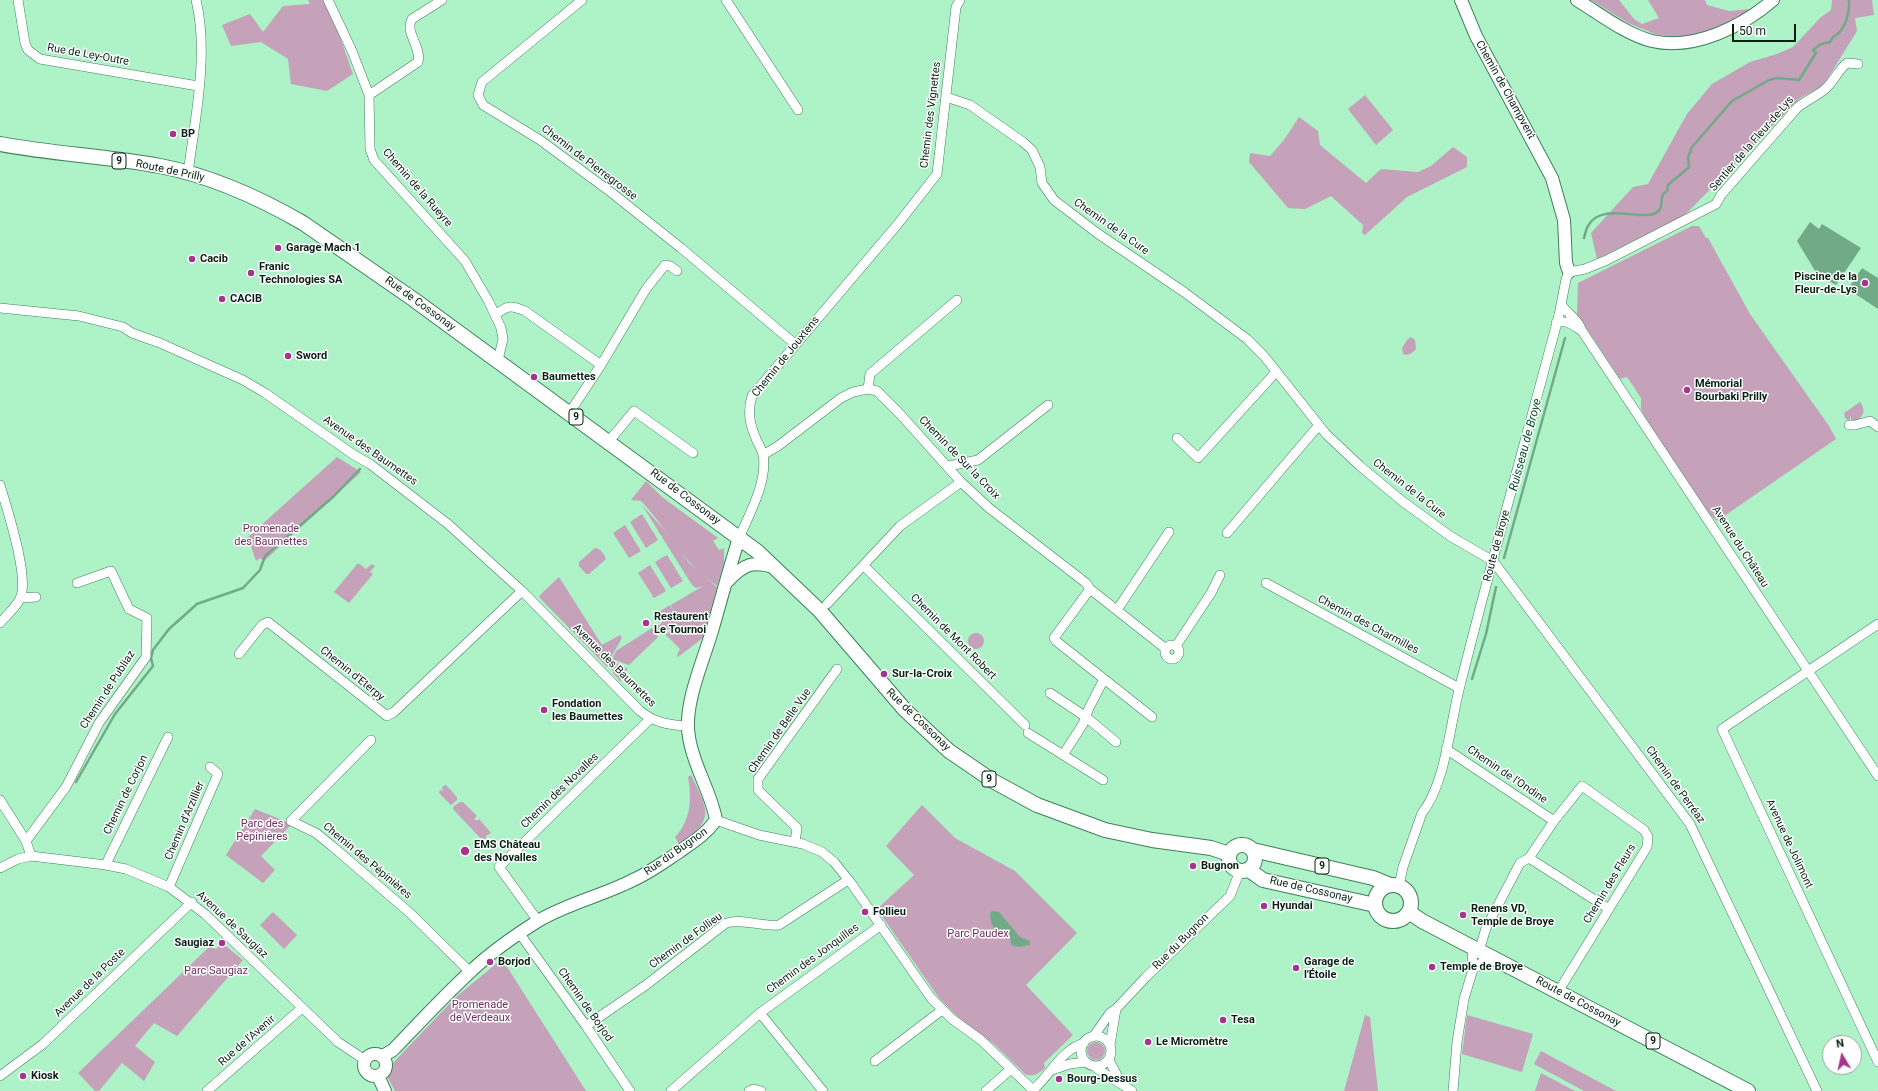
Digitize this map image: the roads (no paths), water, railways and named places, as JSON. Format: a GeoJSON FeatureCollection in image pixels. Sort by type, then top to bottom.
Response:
{"type":"FeatureCollection","features":[{"type":"Feature","properties":{"kind":"main road","name":"Route de Prilly"},"geometry":{"type":"LineString","coordinates":[[0,144],[31,150],[160,166],[239,189],[266,202]]}},
{"type":"Feature","properties":{"kind":"main road","name":"Rue de Cossonay"},"geometry":{"type":"LineString","coordinates":[[266,202],[303,223],[413,298],[570,412],[739,538],[774,567],[820,612],[905,710],[949,751],[992,781],[1037,805],[1105,830],[1152,840],[1211,848],[1229,854],[1229,861],[1233,868],[1244,870],[1263,880],[1375,905]]}},
{"type":"Feature","properties":{"kind":"main road","name":"9"},"geometry":{"type":"LineString","coordinates":[[1229,854],[1233,848],[1240,844],[1248,846],[1253,850],[1373,878],[1395,885]]}},
{"type":"Feature","properties":{"kind":"main road"},"geometry":{"type":"LineString","coordinates":[[1244,870],[1255,861],[1253,850]]}},
{"type":"Feature","properties":{"kind":"main road"},"geometry":{"type":"LineString","coordinates":[[1395,885],[1408,892],[1411,902],[1409,912],[1401,919],[1391,920],[1382,916],[1375,905],[1377,894],[1383,888],[1395,885]]}},
{"type":"Feature","properties":{"kind":"main road","name":"Route de Cossonay"},"geometry":{"type":"LineString","coordinates":[[1409,912],[1422,922],[1748,1091]]}},
{"type":"Feature","properties":{"kind":"street","name":"Rue de Ley-Outre"},"geometry":{"type":"LineString","coordinates":[[18,0],[25,43],[33,55],[40,59],[198,86]]}},
{"type":"Feature","properties":{"kind":"street"},"geometry":{"type":"LineString","coordinates":[[188,173],[198,86],[201,41],[200,14],[196,0]]}},
{"type":"Feature","properties":{"kind":"street","name":"Chemin de la Rueyre"},"geometry":{"type":"LineString","coordinates":[[328,0],[352,51],[370,95],[370,149],[374,160],[465,261],[496,315],[501,328],[503,339],[498,360]]}},
{"type":"Feature","properties":{"kind":"street"},"geometry":{"type":"LineString","coordinates":[[370,95],[418,62],[419,51],[409,27],[410,23],[412,19],[442,0]]}},
{"type":"Feature","properties":{"kind":"street","name":"Chemin de Pierregrosse"},"geometry":{"type":"LineString","coordinates":[[582,0],[482,82],[478,95],[483,105],[540,140],[612,193],[681,248],[795,344]]}},
{"type":"Feature","properties":{"kind":"street"},"geometry":{"type":"LineString","coordinates":[[726,0],[798,110]]}},
{"type":"Feature","properties":{"kind":"street","name":"Chemin des Vignettes"},"geometry":{"type":"LineString","coordinates":[[899,222],[937,174],[956,7],[960,0]]}},
{"type":"Feature","properties":{"kind":"street","name":"Chemin de Champvent"},"geometry":{"type":"LineString","coordinates":[[1461,0],[1480,43],[1552,178]]}},
{"type":"Feature","properties":{"kind":"street"},"geometry":{"type":"LineString","coordinates":[[1577,0],[1636,35],[1652,41],[1666,43],[1700,39],[1729,29],[1757,14],[1773,0]]}},
{"type":"Feature","properties":{"kind":"street","name":"Sentier de la Fleur-de-Lys"},"geometry":{"type":"LineString","coordinates":[[1569,272],[1585,269],[1607,260],[1716,204],[1721,195],[1797,108],[1805,101],[1824,90],[1840,68],[1846,63],[1858,64]]}},
{"type":"Feature","properties":{"kind":"street","name":"Chemin de la Cure"},"geometry":{"type":"LineString","coordinates":[[946,97],[970,105],[1032,150],[1040,167],[1042,183],[1054,200],[1097,233],[1184,292],[1247,339],[1264,356],[1318,425],[1360,466],[1402,501],[1450,536],[1493,561]]}},
{"type":"Feature","properties":{"kind":"street","name":"Route de Broye"},"geometry":{"type":"LineString","coordinates":[[1395,885],[1422,813],[1428,806],[1434,793],[1446,749],[1459,688],[1569,272],[1566,263],[1564,220],[1552,178]]}},
{"type":"Feature","properties":{"kind":"street","name":"Chemin de Jouxtens"},"geometry":{"type":"LineString","coordinates":[[716,820],[713,805],[691,748],[688,726],[690,708],[696,683],[739,538],[762,480],[764,470],[763,455],[753,431],[749,416],[749,406],[752,396],[899,222]]}},
{"type":"Feature","properties":{"kind":"street"},"geometry":{"type":"LineString","coordinates":[[570,412],[601,365],[624,324],[655,276],[665,265],[677,271]]}},
{"type":"Feature","properties":{"kind":"street"},"geometry":{"type":"LineString","coordinates":[[763,455],[778,446],[841,398],[853,392],[868,389],[870,374],[957,300]]}},
{"type":"Feature","properties":{"kind":"street","name":"Avenue du Château"},"geometry":{"type":"LineString","coordinates":[[1561,304],[1567,313],[1578,321],[1582,331],[1878,776]]}},
{"type":"Feature","properties":{"kind":"street"},"geometry":{"type":"LineString","coordinates":[[496,315],[507,306],[516,307],[525,311],[601,365]]}},
{"type":"Feature","properties":{"kind":"street","name":"Avenue des Baumettes"},"geometry":{"type":"LineString","coordinates":[[0,308],[79,316],[117,326],[243,380],[288,408],[317,430],[395,482],[448,524],[522,591],[631,704],[650,719],[661,724],[688,726]]}},
{"type":"Feature","properties":{"kind":"street","name":"Avenue du Château"},"geometry":{"type":"LineString","coordinates":[[1556,323],[1569,322],[1582,331]]}},
{"type":"Feature","properties":{"kind":"street"},"geometry":{"type":"LineString","coordinates":[[1177,438],[1198,458],[1276,372]]}},
{"type":"Feature","properties":{"kind":"street","name":"Chemin de Sur la Croix"},"geometry":{"type":"LineString","coordinates":[[868,389],[883,396],[949,466],[961,482],[989,508],[1086,583],[1090,589],[1166,649],[1169,646],[1176,646],[1212,593],[1220,575]]}},
{"type":"Feature","properties":{"kind":"street"},"geometry":{"type":"LineString","coordinates":[[949,466],[978,460],[1048,405]]}},
{"type":"Feature","properties":{"kind":"street"},"geometry":{"type":"LineString","coordinates":[[609,441],[634,411],[693,453]]}},
{"type":"Feature","properties":{"kind":"street"},"geometry":{"type":"LineString","coordinates":[[1849,425],[1855,425],[1870,420],[1878,427]]}},
{"type":"Feature","properties":{"kind":"street"},"geometry":{"type":"LineString","coordinates":[[1227,533],[1318,425]]}},
{"type":"Feature","properties":{"kind":"street"},"geometry":{"type":"LineString","coordinates":[[827,604],[900,526],[961,482]]}},
{"type":"Feature","properties":{"kind":"street"},"geometry":{"type":"LineString","coordinates":[[0,485],[22,572],[20,598],[0,622]]}},
{"type":"Feature","properties":{"kind":"street"},"geometry":{"type":"LineString","coordinates":[[1117,610],[1169,532]]}},
{"type":"Feature","properties":{"kind":"street","name":"Chemin de Perréaz"},"geometry":{"type":"LineString","coordinates":[[1493,561],[1690,824],[1817,1091]]}},
{"type":"Feature","properties":{"kind":"street","name":"Chemin de Jouxtens"},"geometry":{"type":"LineString","coordinates":[[726,583],[738,570],[746,566],[760,563],[774,567]]}},
{"type":"Feature","properties":{"kind":"street","name":"Chemin de Mont Robert"},"geometry":{"type":"LineString","coordinates":[[864,566],[1027,729],[1063,755]]}},
{"type":"Feature","properties":{"kind":"street","name":"Chemin de Publiaz"},"geometry":{"type":"LineString","coordinates":[[26,841],[66,787],[99,723],[146,657],[147,618],[129,609],[111,572],[77,583]]}},
{"type":"Feature","properties":{"kind":"street","name":"Chemin des Charmilles"},"geometry":{"type":"LineString","coordinates":[[1266,584],[1459,688]]}},
{"type":"Feature","properties":{"kind":"street"},"geometry":{"type":"LineString","coordinates":[[1090,589],[1054,638],[1152,717]]}},
{"type":"Feature","properties":{"kind":"street","name":"Chemin d'Eterpy"},"geometry":{"type":"LineString","coordinates":[[239,654],[262,625],[268,622],[387,716],[398,708],[522,591]]}},
{"type":"Feature","properties":{"kind":"street"},"geometry":{"type":"LineString","coordinates":[[20,598],[36,597]]}},
{"type":"Feature","properties":{"kind":"street","name":"Avenue de Jolimont"},"geometry":{"type":"LineString","coordinates":[[1878,624],[1809,672],[1722,729],[1878,1062]]}},
{"type":"Feature","properties":{"kind":"street","name":"Chemin de Belle Vue"},"geometry":{"type":"LineString","coordinates":[[795,842],[797,828],[758,790],[758,779],[837,669]]}},
{"type":"Feature","properties":{"kind":"street"},"geometry":{"type":"LineString","coordinates":[[1103,780],[1063,755],[1086,717],[1104,679]]}},
{"type":"Feature","properties":{"kind":"street"},"geometry":{"type":"LineString","coordinates":[[1050,693],[1086,717],[1116,742]]}},
{"type":"Feature","properties":{"kind":"street","name":"Chemin des Novalles"},"geometry":{"type":"LineString","coordinates":[[538,921],[499,867],[650,719]]}},
{"type":"Feature","properties":{"kind":"street","name":"Chemin de Corjon"},"geometry":{"type":"LineString","coordinates":[[106,865],[168,737]]}},
{"type":"Feature","properties":{"kind":"street","name":"Chemin des Pépinières"},"geometry":{"type":"LineString","coordinates":[[371,740],[291,821],[316,833],[332,846],[410,913],[470,972]]}},
{"type":"Feature","properties":{"kind":"street","name":"Chemin de l'Ondine"},"geometry":{"type":"LineString","coordinates":[[1446,749],[1554,821]]}},
{"type":"Feature","properties":{"kind":"street","name":"Chemin d'Arzillier"},"geometry":{"type":"LineString","coordinates":[[169,887],[218,774],[210,767]]}},
{"type":"Feature","properties":{"kind":"street","name":"Chemin des Fleurs"},"geometry":{"type":"LineString","coordinates":[[1554,821],[1582,786],[1644,830],[1648,837],[1646,847],[1558,992]]}},
{"type":"Feature","properties":{"kind":"street"},"geometry":{"type":"LineString","coordinates":[[0,800],[26,841],[32,856],[18,859],[0,868]]}},
{"type":"Feature","properties":{"kind":"street","name":"Rue du Bugnon"},"geometry":{"type":"LineString","coordinates":[[383,1056],[393,1050],[470,972],[490,954],[538,921],[585,898],[623,885],[647,873],[699,839],[708,831],[716,820],[759,835],[795,842],[822,852],[834,862],[881,925],[931,998],[942,1010],[981,1040],[1033,1090],[1052,1070],[1061,1057],[1073,1046],[1084,1043],[1093,1037],[1110,1013],[1116,1009],[1200,924],[1230,896],[1244,870]]}},
{"type":"Feature","properties":{"kind":"street"},"geometry":{"type":"LineString","coordinates":[[1453,1091],[1457,1042],[1463,1004],[1473,969],[1480,952],[1486,928],[1520,863],[1528,858],[1554,821]]}},
{"type":"Feature","properties":{"kind":"street","name":"Avenue de Saugiaz"},"geometry":{"type":"LineString","coordinates":[[32,856],[106,865],[135,872],[169,887],[192,902],[338,1042],[364,1060]]}},
{"type":"Feature","properties":{"kind":"street"},"geometry":{"type":"LineString","coordinates":[[1528,858],[1609,909]]}},
{"type":"Feature","properties":{"kind":"street","name":"Chemin de Follieu"},"geometry":{"type":"LineString","coordinates":[[586,1026],[646,985],[726,923],[735,920],[768,926],[779,925],[848,880]]}},
{"type":"Feature","properties":{"kind":"street","name":"Avenue de la Poste"},"geometry":{"type":"LineString","coordinates":[[0,1076],[43,1044],[192,902]]}},
{"type":"Feature","properties":{"kind":"street","name":"Chemin des Jonquilles"},"geometry":{"type":"LineString","coordinates":[[671,1091],[760,1013],[881,925]]}},
{"type":"Feature","properties":{"kind":"street","name":"Chemin de Borjod"},"geometry":{"type":"LineString","coordinates":[[520,934],[586,1026],[630,1091]]}},
{"type":"Feature","properties":{"kind":"street"},"geometry":{"type":"LineString","coordinates":[[1473,969],[1480,952]]}},
{"type":"Feature","properties":{"kind":"street","name":"Rue de l'Avenir"},"geometry":{"type":"LineString","coordinates":[[207,1091],[302,1008]]}},
{"type":"Feature","properties":{"kind":"street"},"geometry":{"type":"LineString","coordinates":[[1094,1066],[1102,1065],[1109,1060],[1116,1009]]}},
{"type":"Feature","properties":{"kind":"street"},"geometry":{"type":"LineString","coordinates":[[875,1061],[942,1010]]}},
{"type":"Feature","properties":{"kind":"street"},"geometry":{"type":"LineString","coordinates":[[760,1013],[823,1091]]}},
{"type":"Feature","properties":{"kind":"street"},"geometry":{"type":"LineString","coordinates":[[1093,1037],[1100,1037],[1110,1045]]}},
{"type":"Feature","properties":{"kind":"street"},"geometry":{"type":"LineString","coordinates":[[1084,1043],[1081,1049],[1082,1056],[1086,1062],[1132,1091]]}},
{"type":"Feature","properties":{"kind":"street"},"geometry":{"type":"LineString","coordinates":[[373,1053],[383,1056],[386,1062],[386,1069],[378,1076],[371,1075],[365,1071],[364,1060],[373,1053]]}},
{"type":"Feature","properties":{"kind":"street"},"geometry":{"type":"LineString","coordinates":[[1109,1060],[1121,1083]]}},
{"type":"Feature","properties":{"kind":"street","name":"Rue du Bugnon"},"geometry":{"type":"LineString","coordinates":[[1052,1070],[1070,1064],[1086,1062]]}},
{"type":"Feature","properties":{"kind":"street"},"geometry":{"type":"LineString","coordinates":[[986,1091],[1011,1069]]}},
{"type":"Feature","properties":{"kind":"street"},"geometry":{"type":"LineString","coordinates":[[378,1076],[385,1091]]}},
{"type":"Feature","properties":{"kind":"street"},"geometry":{"type":"LineString","coordinates":[[748,1091],[754,1089],[761,1091]]}},
{"type":"Feature","properties":{"kind":"waterway","name":"Ruisseau de Broye"},"geometry":{"type":"LineString","coordinates":[[1584,238],[1588,226],[1595,218],[1604,214],[1655,214],[1660,209],[1662,196],[1667,191],[1668,185],[1689,167],[1688,157],[1692,147],[1732,101],[1769,80],[1777,78],[1799,80],[1816,53],[1813,50],[1821,44],[1830,42],[1833,37],[1841,31],[1848,16],[1849,0]]}},
{"type":"Feature","properties":{"kind":"waterway","name":"Ruisseau de Broye"},"geometry":{"type":"LineString","coordinates":[[1504,558],[1565,338]]}},
{"type":"Feature","properties":{"kind":"waterway"},"geometry":{"type":"LineString","coordinates":[[76,782],[115,714],[153,666],[151,658],[153,650],[169,629],[197,604],[243,588],[260,570],[265,556],[333,497],[360,469]]}},
{"type":"Feature","properties":{"kind":"waterway","name":"Ruisseau de Broye"},"geometry":{"type":"LineString","coordinates":[[1472,679],[1486,634],[1496,587]]}},
{"type":"Feature","properties":{"kind":"place","name":"BP"},"geometry":{"type":"Point","coordinates":[173,134]}},
{"type":"Feature","properties":{"kind":"place","name":"Garage Mach 1"},"geometry":{"type":"Point","coordinates":[278,248]}},
{"type":"Feature","properties":{"kind":"place","name":"Cacib"},"geometry":{"type":"Point","coordinates":[192,259]}},
{"type":"Feature","properties":{"kind":"place","name":"Franic Technologies SA"},"geometry":{"type":"Point","coordinates":[251,273]}},
{"type":"Feature","properties":{"kind":"place","name":"Piscine de la Fleur-de-Lys"},"geometry":{"type":"Point","coordinates":[1865,283]}},
{"type":"Feature","properties":{"kind":"place","name":"CACIB"},"geometry":{"type":"Point","coordinates":[222,299]}},
{"type":"Feature","properties":{"kind":"place","name":"Sword"},"geometry":{"type":"Point","coordinates":[288,356]}},
{"type":"Feature","properties":{"kind":"place","name":"Baumettes"},"geometry":{"type":"Point","coordinates":[534,377]}},
{"type":"Feature","properties":{"kind":"place","name":"Mémorial Bourbaki Prilly"},"geometry":{"type":"Point","coordinates":[1687,390]}},
{"type":"Feature","properties":{"kind":"place","name":"Restaurent Le Tournoi"},"geometry":{"type":"Point","coordinates":[646,623]}},
{"type":"Feature","properties":{"kind":"place","name":"Sur-la-Croix"},"geometry":{"type":"Point","coordinates":[884,674]}},
{"type":"Feature","properties":{"kind":"place","name":"Fondation les Baumettes"},"geometry":{"type":"Point","coordinates":[544,710]}},
{"type":"Feature","properties":{"kind":"place","name":"EMS Château des Novalles"},"geometry":{"type":"Point","coordinates":[465,851]}},
{"type":"Feature","properties":{"kind":"place","name":"Bugnon"},"geometry":{"type":"Point","coordinates":[1193,866]}},
{"type":"Feature","properties":{"kind":"place","name":"Hyundai"},"geometry":{"type":"Point","coordinates":[1264,906]}},
{"type":"Feature","properties":{"kind":"place","name":"Follieu"},"geometry":{"type":"Point","coordinates":[865,912]}},
{"type":"Feature","properties":{"kind":"place","name":"Renens VD, Temple de Broye"},"geometry":{"type":"Point","coordinates":[1463,915]}},
{"type":"Feature","properties":{"kind":"place","name":"Saugiaz"},"geometry":{"type":"Point","coordinates":[222,943]}},
{"type":"Feature","properties":{"kind":"place","name":"Borjod"},"geometry":{"type":"Point","coordinates":[490,962]}},
{"type":"Feature","properties":{"kind":"place","name":"Temple de Broye"},"geometry":{"type":"Point","coordinates":[1432,967]}},
{"type":"Feature","properties":{"kind":"place","name":"Garage de l'Étoile"},"geometry":{"type":"Point","coordinates":[1296,968]}},
{"type":"Feature","properties":{"kind":"place","name":"Tesa"},"geometry":{"type":"Point","coordinates":[1223,1020]}},
{"type":"Feature","properties":{"kind":"place","name":"Le Micromètre"},"geometry":{"type":"Point","coordinates":[1148,1042]}},
{"type":"Feature","properties":{"kind":"place","name":"Kiosk"},"geometry":{"type":"Point","coordinates":[23,1076]}},
{"type":"Feature","properties":{"kind":"place","name":"Bourg-Dessus"},"geometry":{"type":"Point","coordinates":[1059,1079]}},
{"type":"Feature","properties":{"kind":"park label","name":"Promenade des Baumettes"},"geometry":{"type":"Point","coordinates":[271,535]}},
{"type":"Feature","properties":{"kind":"park label","name":"Parc des Pépinières"},"geometry":{"type":"Point","coordinates":[262,830]}},
{"type":"Feature","properties":{"kind":"park label","name":"Parc Paudex"},"geometry":{"type":"Point","coordinates":[978,934]}},
{"type":"Feature","properties":{"kind":"park label","name":"Parc Saugiaz"},"geometry":{"type":"Point","coordinates":[216,971]}},
{"type":"Feature","properties":{"kind":"park label","name":"Promenade de Verdeaux"},"geometry":{"type":"Point","coordinates":[480,1011]}}]}
